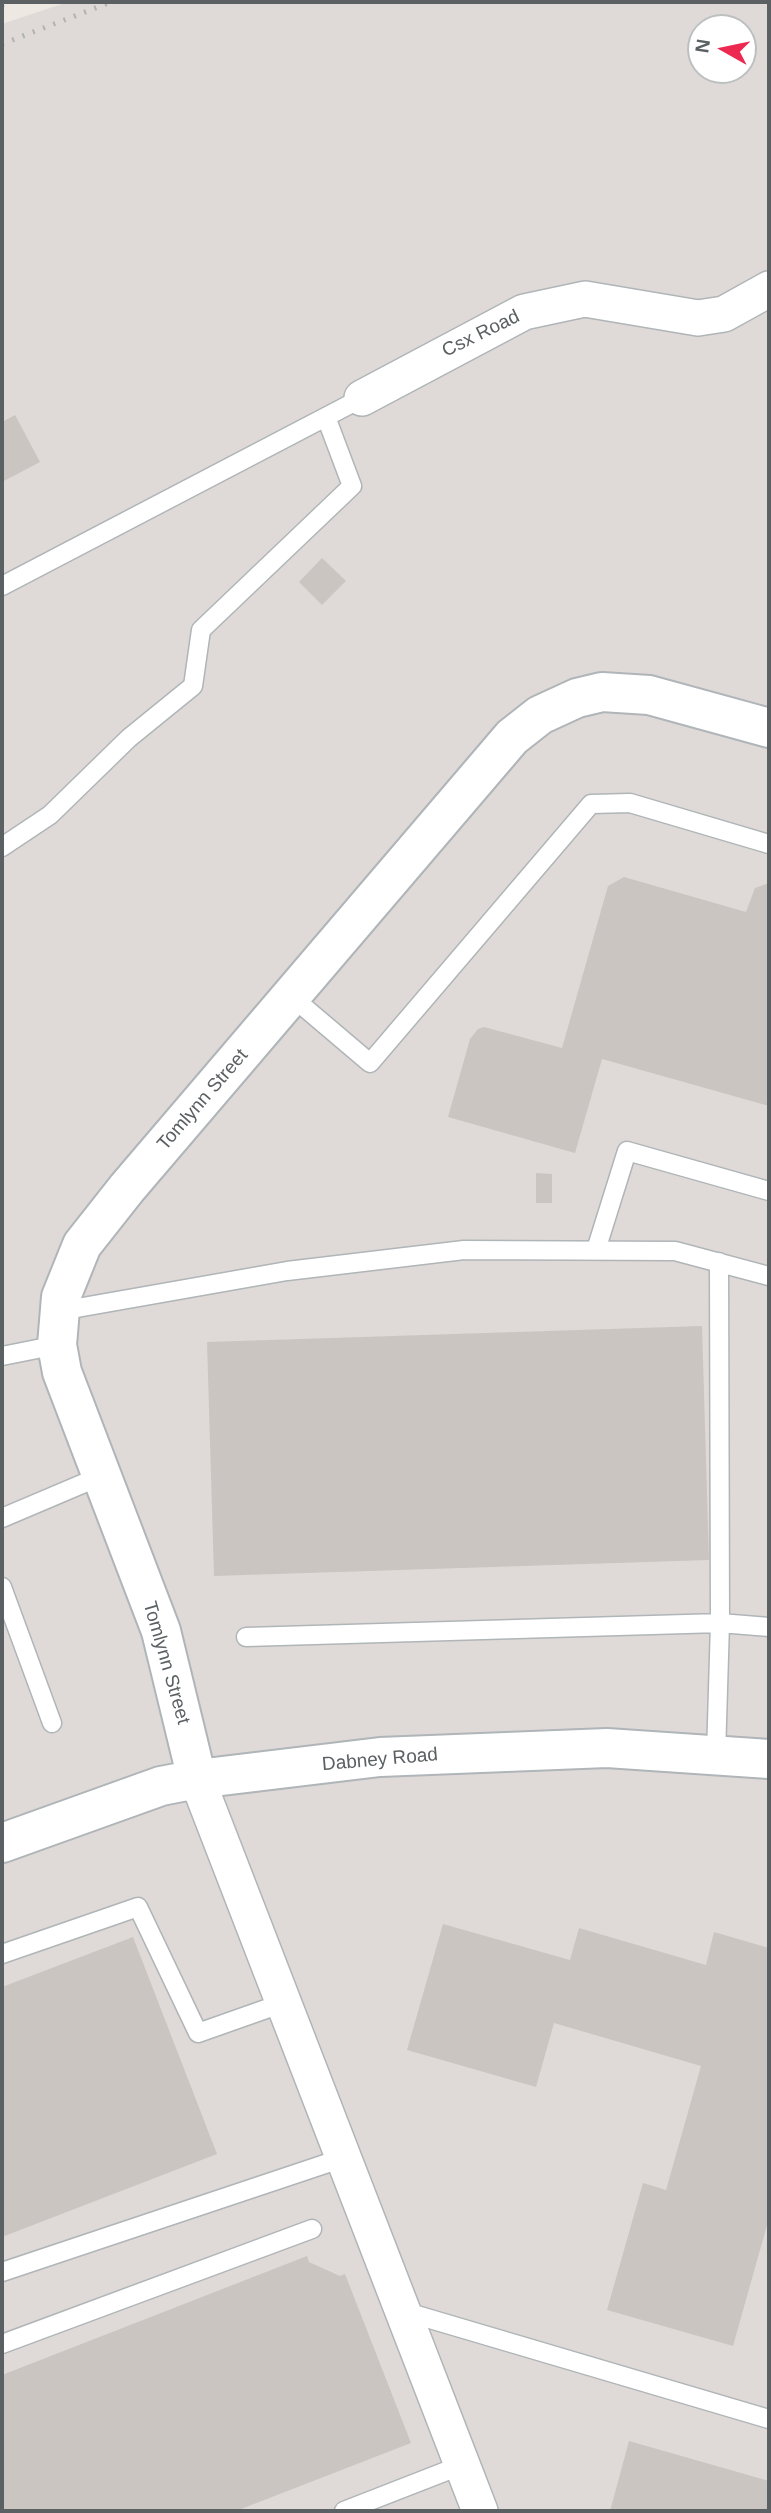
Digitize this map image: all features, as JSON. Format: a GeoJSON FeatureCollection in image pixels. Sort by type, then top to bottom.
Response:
{"type":"FeatureCollection","features":[{"type":"Feature","properties":{"kind":"street","name":"Csx Road"},"geometry":{"type":"LineString","coordinates":[[362,398],[524,312],[585,299],[698,318],[724,314],[769,289]]}},
{"type":"Feature","properties":{"kind":"street","name":"Tomlynn Street"},"geometry":{"type":"LineString","coordinates":[[197,1779],[161,1631],[62,1372],[59,1328],[61,1297],[82,1245],[127,1188],[512,737],[541,715],[577,698],[602,692],[649,695],[769,728]]}},
{"type":"Feature","properties":{"kind":"street","name":"Dabney Road"},"geometry":{"type":"LineString","coordinates":[[2,1843],[161,1786],[197,1779],[380,1757],[607,1748],[769,1759]]}},
{"type":"Feature","properties":{"kind":"street"},"geometry":{"type":"LineString","coordinates":[[197,1779],[480,2511]]}},
{"type":"Feature","properties":{"kind":"lane"},"geometry":{"type":"LineString","coordinates":[[2,586],[362,398]]}},
{"type":"Feature","properties":{"kind":"lane"},"geometry":{"type":"LineString","coordinates":[[2,846],[50,815],[129,738],[193,686],[201,629],[352,486],[326,416]]}},
{"type":"Feature","properties":{"kind":"lane"},"geometry":{"type":"LineString","coordinates":[[291,996],[370,1063],[591,804],[630,803],[769,844]]}},
{"type":"Feature","properties":{"kind":"lane"},"geometry":{"type":"LineString","coordinates":[[596,1250],[627,1151],[769,1191]]}},
{"type":"Feature","properties":{"kind":"lane"},"geometry":{"type":"LineString","coordinates":[[2,1356],[59,1328],[287,1271],[464,1250],[676,1251],[769,1276]]}},
{"type":"Feature","properties":{"kind":"lane"},"geometry":{"type":"LineString","coordinates":[[716,1755],[720,1623],[719,1262]]}},
{"type":"Feature","properties":{"kind":"lane"},"geometry":{"type":"LineString","coordinates":[[2,1518],[102,1476]]}},
{"type":"Feature","properties":{"kind":"lane"},"geometry":{"type":"LineString","coordinates":[[2,1587],[52,1723]]}},
{"type":"Feature","properties":{"kind":"lane"},"geometry":{"type":"LineString","coordinates":[[246,1637],[720,1623],[769,1627]]}},
{"type":"Feature","properties":{"kind":"lane"},"geometry":{"type":"LineString","coordinates":[[2,1954],[138,1907],[198,2033],[283,2003]]}},
{"type":"Feature","properties":{"kind":"lane"},"geometry":{"type":"LineString","coordinates":[[2,2272],[343,2158]]}},
{"type":"Feature","properties":{"kind":"lane"},"geometry":{"type":"LineString","coordinates":[[2,2344],[312,2229]]}},
{"type":"Feature","properties":{"kind":"lane"},"geometry":{"type":"LineString","coordinates":[[402,2311],[769,2419]]}},
{"type":"Feature","properties":{"kind":"lane"},"geometry":{"type":"LineString","coordinates":[[344,2511],[462,2465]]}},
{"type":"Feature","properties":{"kind":"shaded area"},"geometry":{"type":"Polygon","coordinates":[[[68,2],[769,2],[769,2511],[2,2511],[2,24],[68,2]]]}},
{"type":"Feature","properties":{"kind":"building"},"geometry":{"type":"Polygon","coordinates":[[[15,415],[40,462],[2,482],[2,422],[15,415]]]}},
{"type":"Feature","properties":{"kind":"building"},"geometry":{"type":"Polygon","coordinates":[[[322,558],[346,581],[322,605],[299,582],[322,558]]]}},
{"type":"Feature","properties":{"kind":"building"},"geometry":{"type":"Polygon","coordinates":[[[624,877],[746,912],[755,888],[769,883],[769,1106],[602,1059],[575,1153],[448,1117],[470,1039],[478,1029],[484,1027],[562,1048],[608,886],[624,877]]]}},
{"type":"Feature","properties":{"kind":"building"},"geometry":{"type":"Polygon","coordinates":[[[536,1173],[552,1174],[552,1203],[536,1203],[536,1173]]]}},
{"type":"Feature","properties":{"kind":"building"},"geometry":{"type":"Polygon","coordinates":[[[702,1326],[709,1560],[214,1576],[207,1342],[702,1326]]]}},
{"type":"Feature","properties":{"kind":"building"},"geometry":{"type":"Polygon","coordinates":[[[443,1924],[570,1960],[579,1928],[706,1965],[714,1932],[769,1948],[769,2218],[733,2346],[607,2310],[643,2183],[666,2190],[701,2066],[554,2023],[536,2087],[407,2050],[443,1924]]]}},
{"type":"Feature","properties":{"kind":"building"},"geometry":{"type":"Polygon","coordinates":[[[133,1937],[217,2154],[2,2237],[2,1987],[133,1937]]]}},
{"type":"Feature","properties":{"kind":"building"},"geometry":{"type":"Polygon","coordinates":[[[307,2256],[309,2262],[340,2276],[345,2274],[411,2443],[236,2511],[2,2511],[2,2375],[307,2256]]]}},
{"type":"Feature","properties":{"kind":"building"},"geometry":{"type":"Polygon","coordinates":[[[629,2441],[769,2481],[769,2511],[610,2511],[629,2441]]]}},
{"type":"Feature","properties":{"kind":"railway"},"geometry":{"type":"LineString","coordinates":[[2,5],[11,2]]}},
{"type":"Feature","properties":{"kind":"railway"},"geometry":{"type":"LineString","coordinates":[[2,44],[111,2]]}}]}
